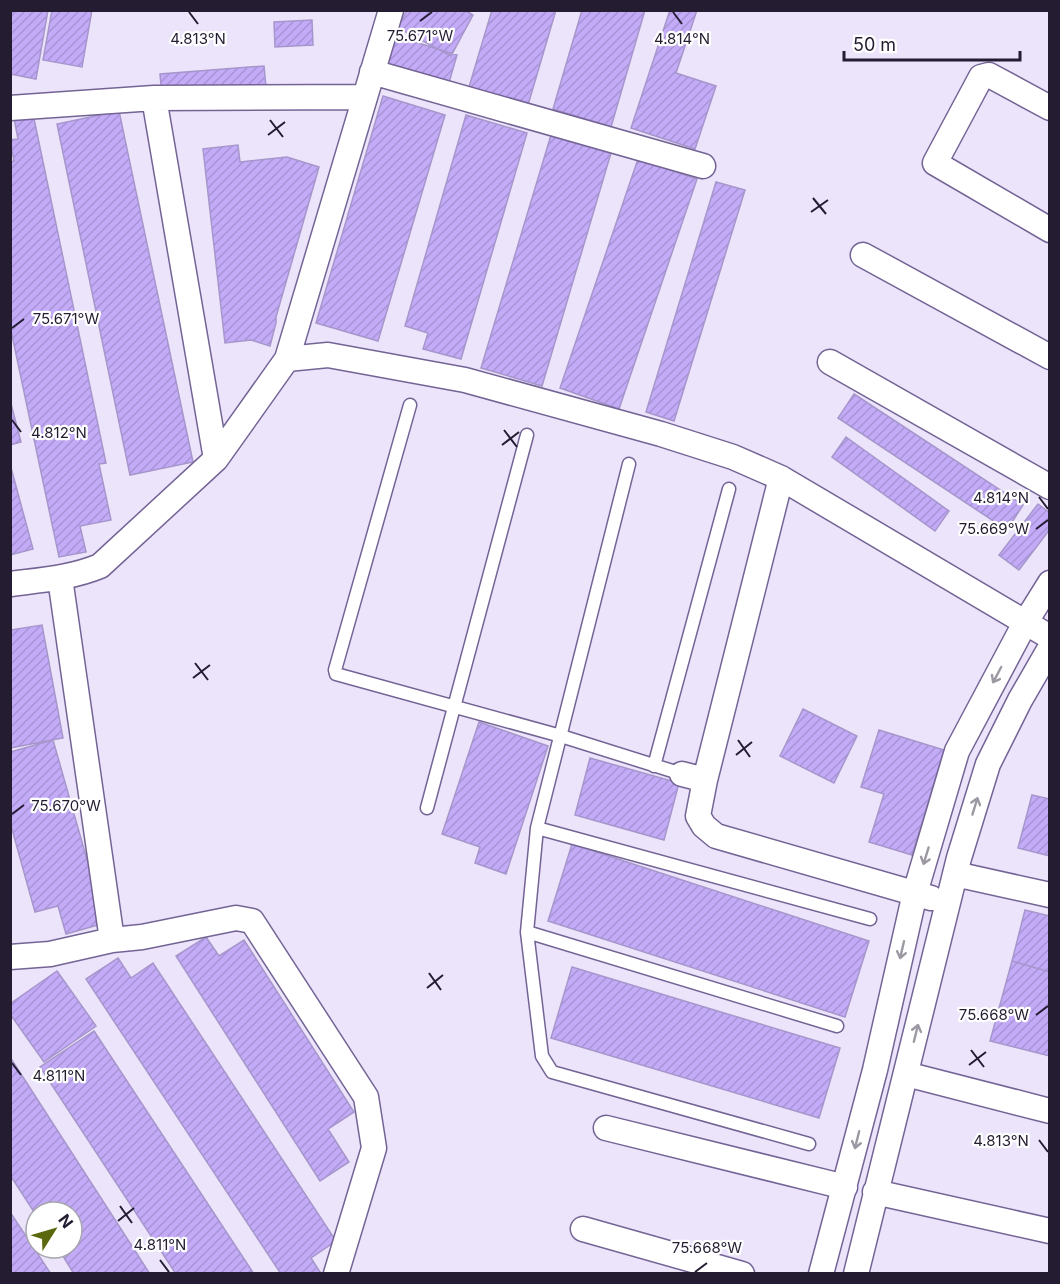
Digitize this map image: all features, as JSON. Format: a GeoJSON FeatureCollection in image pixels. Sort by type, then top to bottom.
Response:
{"type":"FeatureCollection","features":[{"type":"Feature","properties":{"kind":"street"},"geometry":{"type":"LineString","coordinates":[[10,584],[82,574],[100,566],[216,459],[287,359],[391,10]]}},
{"type":"Feature","properties":{"kind":"street"},"geometry":{"type":"LineString","coordinates":[[372,72],[703,166]]}},
{"type":"Feature","properties":{"kind":"street"},"geometry":{"type":"LineString","coordinates":[[1050,108],[985,74],[981,77],[934,163],[1050,230]]}},
{"type":"Feature","properties":{"kind":"street"},"geometry":{"type":"LineString","coordinates":[[10,108],[154,98],[366,97]]}},
{"type":"Feature","properties":{"kind":"street"},"geometry":{"type":"LineString","coordinates":[[154,98],[216,459]]}},
{"type":"Feature","properties":{"kind":"street"},"geometry":{"type":"LineString","coordinates":[[863,255],[1050,357]]}},
{"type":"Feature","properties":{"kind":"street"},"geometry":{"type":"LineString","coordinates":[[287,359],[328,355],[465,380],[732,456],[782,478],[1050,637]]}},
{"type":"Feature","properties":{"kind":"street"},"geometry":{"type":"LineString","coordinates":[[830,362],[1050,488]]}},
{"type":"Feature","properties":{"kind":"street"},"geometry":{"type":"LineString","coordinates":[[782,478],[705,780],[698,816],[704,826],[716,836],[948,903]]}},
{"type":"Feature","properties":{"kind":"street"},"geometry":{"type":"LineString","coordinates":[[60,578],[112,940]]}},
{"type":"Feature","properties":{"kind":"street"},"geometry":{"type":"LineString","coordinates":[[821,1274],[875,1070],[915,893],[957,751],[1025,623],[1050,583]]}},
{"type":"Feature","properties":{"kind":"street"},"geometry":{"type":"LineString","coordinates":[[856,1274],[954,874],[988,764],[1020,700],[1050,648]]}},
{"type":"Feature","properties":{"kind":"street"},"geometry":{"type":"LineString","coordinates":[[682,774],[705,780]]}},
{"type":"Feature","properties":{"kind":"street"},"geometry":{"type":"LineString","coordinates":[[954,874],[1050,895]]}},
{"type":"Feature","properties":{"kind":"street"},"geometry":{"type":"LineString","coordinates":[[10,957],[50,954],[112,940],[142,937],[236,918],[252,921],[366,1097],[374,1148],[336,1274]]}},
{"type":"Feature","properties":{"kind":"street"},"geometry":{"type":"LineString","coordinates":[[906,1074],[1050,1111]]}},
{"type":"Feature","properties":{"kind":"street"},"geometry":{"type":"LineString","coordinates":[[606,1128],[845,1187]]}},
{"type":"Feature","properties":{"kind":"street"},"geometry":{"type":"LineString","coordinates":[[875,1192],[1050,1231]]}},
{"type":"Feature","properties":{"kind":"street"},"geometry":{"type":"LineString","coordinates":[[583,1229],[742,1274]]}},
{"type":"Feature","properties":{"kind":"lane"},"geometry":{"type":"LineString","coordinates":[[410,405],[335,670],[336,675],[561,736],[682,774]]}},
{"type":"Feature","properties":{"kind":"lane"},"geometry":{"type":"LineString","coordinates":[[428,808],[527,435]]}},
{"type":"Feature","properties":{"kind":"lane"},"geometry":{"type":"LineString","coordinates":[[629,464],[537,828],[527,932],[542,1056],[552,1072],[809,1144]]}},
{"type":"Feature","properties":{"kind":"lane"},"geometry":{"type":"LineString","coordinates":[[654,766],[729,489]]}},
{"type":"Feature","properties":{"kind":"lane"},"geometry":{"type":"LineString","coordinates":[[537,828],[870,919]]}},
{"type":"Feature","properties":{"kind":"lane"},"geometry":{"type":"LineString","coordinates":[[527,932],[837,1026]]}},
{"type":"Feature","properties":{"kind":"building"},"geometry":{"type":"Polygon","coordinates":[[[10,10],[48,10],[36,79],[10,74],[10,10]]]}},
{"type":"Feature","properties":{"kind":"building"},"geometry":{"type":"Polygon","coordinates":[[[52,10],[92,10],[82,67],[43,60],[52,10]]]}},
{"type":"Feature","properties":{"kind":"building"},"geometry":{"type":"Polygon","coordinates":[[[407,10],[465,10],[473,15],[451,56],[398,28],[407,10]]]}},
{"type":"Feature","properties":{"kind":"building"},"geometry":{"type":"Polygon","coordinates":[[[492,10],[556,10],[528,105],[469,87],[492,10]]]}},
{"type":"Feature","properties":{"kind":"building"},"geometry":{"type":"Polygon","coordinates":[[[582,10],[645,10],[611,127],[553,109],[582,10]]]}},
{"type":"Feature","properties":{"kind":"building"},"geometry":{"type":"Polygon","coordinates":[[[670,10],[697,10],[676,73],[716,86],[695,149],[631,128],[670,10]]]}},
{"type":"Feature","properties":{"kind":"building"},"geometry":{"type":"Polygon","coordinates":[[[312,20],[313,45],[275,47],[274,22],[312,20]]]}},
{"type":"Feature","properties":{"kind":"building"},"geometry":{"type":"Polygon","coordinates":[[[396,36],[457,55],[448,86],[387,67],[396,36]]]}},
{"type":"Feature","properties":{"kind":"building"},"geometry":{"type":"Polygon","coordinates":[[[264,66],[266,87],[162,96],[160,74],[264,66]]]}},
{"type":"Feature","properties":{"kind":"building"},"geometry":{"type":"Polygon","coordinates":[[[383,96],[445,115],[378,341],[316,323],[383,96]]]}},
{"type":"Feature","properties":{"kind":"building"},"geometry":{"type":"Polygon","coordinates":[[[119,111],[193,462],[130,475],[57,124],[119,111]]]}},
{"type":"Feature","properties":{"kind":"building"},"geometry":{"type":"Polygon","coordinates":[[[33,114],[106,463],[99,464],[111,520],[80,526],[86,552],[59,557],[10,326],[10,162],[14,161],[10,140],[18,139],[14,118],[33,114]]]}},
{"type":"Feature","properties":{"kind":"building"},"geometry":{"type":"Polygon","coordinates":[[[466,115],[527,133],[461,359],[423,349],[428,333],[405,326],[466,115]]]}},
{"type":"Feature","properties":{"kind":"building"},"geometry":{"type":"Polygon","coordinates":[[[551,135],[611,153],[542,386],[481,368],[551,135]]]}},
{"type":"Feature","properties":{"kind":"building"},"geometry":{"type":"Polygon","coordinates":[[[238,145],[240,162],[287,157],[319,167],[276,317],[270,346],[251,340],[225,343],[203,149],[238,145]]]}},
{"type":"Feature","properties":{"kind":"building"},"geometry":{"type":"Polygon","coordinates":[[[638,159],[697,179],[619,409],[560,388],[638,159]]]}},
{"type":"Feature","properties":{"kind":"building"},"geometry":{"type":"Polygon","coordinates":[[[716,182],[745,190],[674,421],[646,412],[716,182]]]}},
{"type":"Feature","properties":{"kind":"building"},"geometry":{"type":"Polygon","coordinates":[[[854,394],[1023,505],[1007,530],[838,418],[854,394]]]}},
{"type":"Feature","properties":{"kind":"building"},"geometry":{"type":"Polygon","coordinates":[[[10,400],[21,442],[10,445],[10,400]]]}},
{"type":"Feature","properties":{"kind":"building"},"geometry":{"type":"Polygon","coordinates":[[[846,437],[949,511],[935,531],[832,457],[846,437]]]}},
{"type":"Feature","properties":{"kind":"building"},"geometry":{"type":"Polygon","coordinates":[[[10,464],[33,549],[10,555],[10,464]]]}},
{"type":"Feature","properties":{"kind":"building"},"geometry":{"type":"Polygon","coordinates":[[[1038,504],[1050,513],[1050,529],[1019,570],[999,555],[1038,504]]]}},
{"type":"Feature","properties":{"kind":"building"},"geometry":{"type":"Polygon","coordinates":[[[42,625],[63,738],[10,748],[10,627],[11,630],[42,625]]]}},
{"type":"Feature","properties":{"kind":"building"},"geometry":{"type":"Polygon","coordinates":[[[803,709],[857,736],[834,783],[780,756],[803,709]]]}},
{"type":"Feature","properties":{"kind":"building"},"geometry":{"type":"Polygon","coordinates":[[[479,722],[548,746],[506,874],[475,863],[480,847],[442,834],[479,722]]]}},
{"type":"Feature","properties":{"kind":"building"},"geometry":{"type":"Polygon","coordinates":[[[879,730],[944,750],[912,855],[869,842],[884,794],[861,787],[879,730]]]}},
{"type":"Feature","properties":{"kind":"building"},"geometry":{"type":"Polygon","coordinates":[[[53,740],[105,923],[66,934],[58,906],[35,912],[10,822],[10,752],[53,740]]]}},
{"type":"Feature","properties":{"kind":"building"},"geometry":{"type":"Polygon","coordinates":[[[590,758],[679,783],[664,840],[575,815],[590,758]]]}},
{"type":"Feature","properties":{"kind":"building"},"geometry":{"type":"Polygon","coordinates":[[[1032,795],[1050,799],[1050,856],[1018,848],[1032,795]]]}},
{"type":"Feature","properties":{"kind":"building"},"geometry":{"type":"Polygon","coordinates":[[[572,844],[869,941],[845,1017],[548,921],[572,844]]]}},
{"type":"Feature","properties":{"kind":"building"},"geometry":{"type":"Polygon","coordinates":[[[1025,910],[1050,916],[1050,972],[1012,961],[1025,910]]]}},
{"type":"Feature","properties":{"kind":"building"},"geometry":{"type":"Polygon","coordinates":[[[206,937],[219,956],[244,940],[354,1112],[328,1129],[349,1162],[320,1181],[176,956],[206,937]]]}},
{"type":"Feature","properties":{"kind":"building"},"geometry":{"type":"Polygon","coordinates":[[[118,958],[131,978],[153,963],[336,1241],[311,1258],[320,1272],[318,1274],[281,1274],[86,979],[118,958]]]}},
{"type":"Feature","properties":{"kind":"building"},"geometry":{"type":"Polygon","coordinates":[[[1012,961],[1050,972],[1050,1056],[990,1041],[1012,961]]]}},
{"type":"Feature","properties":{"kind":"building"},"geometry":{"type":"Polygon","coordinates":[[[572,967],[840,1048],[819,1118],[551,1038],[572,967]]]}},
{"type":"Feature","properties":{"kind":"building"},"geometry":{"type":"Polygon","coordinates":[[[57,971],[96,1026],[44,1062],[10,1014],[10,1004],[57,971]]]}},
{"type":"Feature","properties":{"kind":"building"},"geometry":{"type":"Polygon","coordinates":[[[94,1031],[254,1274],[176,1274],[40,1067],[94,1031]]]}},
{"type":"Feature","properties":{"kind":"building"},"geometry":{"type":"Polygon","coordinates":[[[10,1057],[150,1274],[74,1274],[65,1260],[84,1260],[84,1200],[26,1200],[10,1175],[10,1057]]]}},
{"type":"Feature","properties":{"kind":"building"},"geometry":{"type":"Polygon","coordinates":[[[10,1212],[24,1233],[24,1260],[42,1260],[51,1274],[10,1274],[10,1212]]]}}]}
